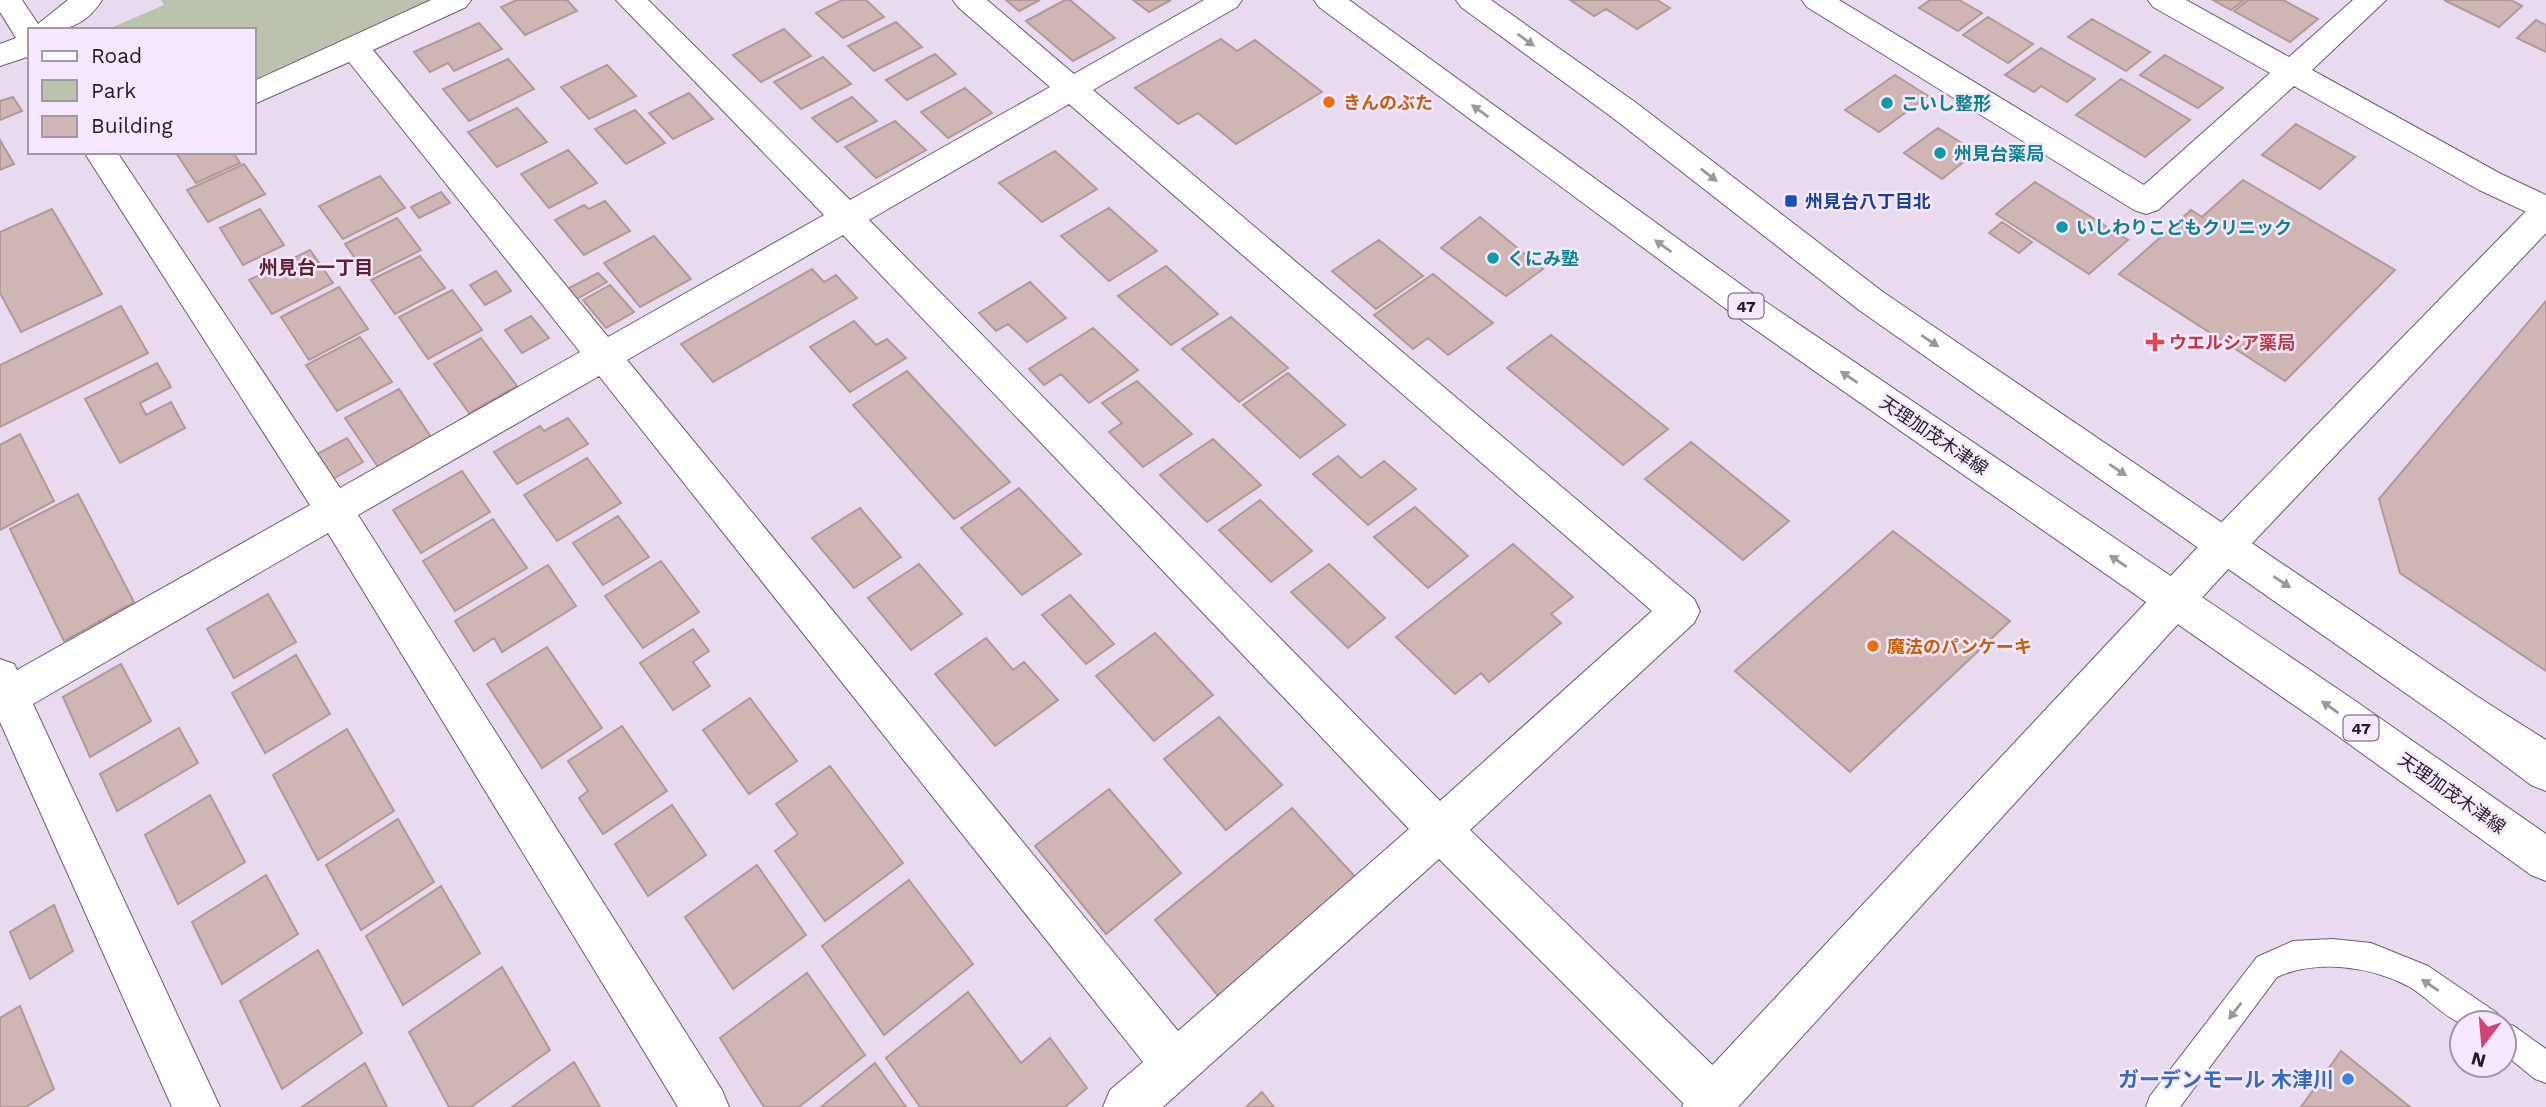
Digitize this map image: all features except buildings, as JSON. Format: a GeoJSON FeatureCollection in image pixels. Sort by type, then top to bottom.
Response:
{"type":"FeatureCollection","features":[{"type":"Feature","properties":{"kind":"main road"},"geometry":{"type":"LineString","coordinates":[[6,0],[28,33]]}},
{"type":"Feature","properties":{"kind":"main road"},"geometry":{"type":"LineString","coordinates":[[52,28],[87,0]]}},
{"type":"Feature","properties":{"kind":"main road"},"geometry":{"type":"LineString","coordinates":[[256,92],[456,0]]}},
{"type":"Feature","properties":{"kind":"main road"},"geometry":{"type":"LineString","coordinates":[[631,0],[1709,1103],[2174,599],[2546,211],[2163,0]]}},
{"type":"Feature","properties":{"kind":"main road"},"geometry":{"type":"LineString","coordinates":[[968,0],[1680,611],[1127,1107]]}},
{"type":"Feature","properties":{"kind":"main road"},"geometry":{"type":"LineString","coordinates":[[197,1107],[3,691],[334,510],[1227,0]]}},
{"type":"Feature","properties":{"kind":"main road","name":"天理加茂木津線"},"geometry":{"type":"LineString","coordinates":[[1329,0],[1742,303],[2174,599],[2546,860]]}},
{"type":"Feature","properties":{"kind":"main road"},"geometry":{"type":"LineString","coordinates":[[1471,0],[1624,110],[1871,301],[2226,544],[2546,771]]}},
{"type":"Feature","properties":{"kind":"main road"},"geometry":{"type":"LineString","coordinates":[[1817,0],[2146,202],[2371,0]]}},
{"type":"Feature","properties":{"kind":"main road"},"geometry":{"type":"LineString","coordinates":[[0,56],[28,45]]}},
{"type":"Feature","properties":{"kind":"main road"},"geometry":{"type":"LineString","coordinates":[[353,46],[1175,1065]]}},
{"type":"Feature","properties":{"kind":"main road"},"geometry":{"type":"LineString","coordinates":[[112,156],[705,1107]]}},
{"type":"Feature","properties":{"kind":"main road"},"geometry":{"type":"LineString","coordinates":[[2466,712],[2546,763]]}},
{"type":"Feature","properties":{"kind":"lane"},"geometry":{"type":"LineString","coordinates":[[2161,1107],[2267,967],[2293,955],[2332,953],[2371,957],[2418,976],[2466,1009]]}},
{"type":"Feature","properties":{"kind":"lane"},"geometry":{"type":"LineString","coordinates":[[2518,1047],[2546,1068]]}},
{"type":"Feature","properties":{"kind":"green space"},"geometry":{"type":"Polygon","coordinates":[[[161,0],[431,0],[256,80],[256,28],[111,28],[164,5],[161,0]]]}},
{"type":"Feature","properties":{"kind":"place","name":"きんのぶた"},"geometry":{"type":"Point","coordinates":[1329,102]}},
{"type":"Feature","properties":{"kind":"place","name":"こいし整形"},"geometry":{"type":"Point","coordinates":[1887,103]}},
{"type":"Feature","properties":{"kind":"place","name":"州見台薬局"},"geometry":{"type":"Point","coordinates":[1940,153]}},
{"type":"Feature","properties":{"kind":"place","name":"州見台八丁目北"},"geometry":{"type":"Point","coordinates":[1791,201]}},
{"type":"Feature","properties":{"kind":"place","name":"いしわりこどもクリニック"},"geometry":{"type":"Point","coordinates":[2062,227]}},
{"type":"Feature","properties":{"kind":"place","name":"くにみ塾"},"geometry":{"type":"Point","coordinates":[1493,258]}},
{"type":"Feature","properties":{"kind":"place","name":"ウエルシア薬局"},"geometry":{"type":"Point","coordinates":[2155,342]}},
{"type":"Feature","properties":{"kind":"place","name":"魔法のパンケーキ"},"geometry":{"type":"Point","coordinates":[1873,646]}},
{"type":"Feature","properties":{"kind":"place","name":"ガーデンモール 木津川"},"geometry":{"type":"Point","coordinates":[2348,1079]}},
{"type":"Feature","properties":{"kind":"district","name":"州見台一丁目"},"geometry":{"type":"Point","coordinates":[316,267]}}]}
